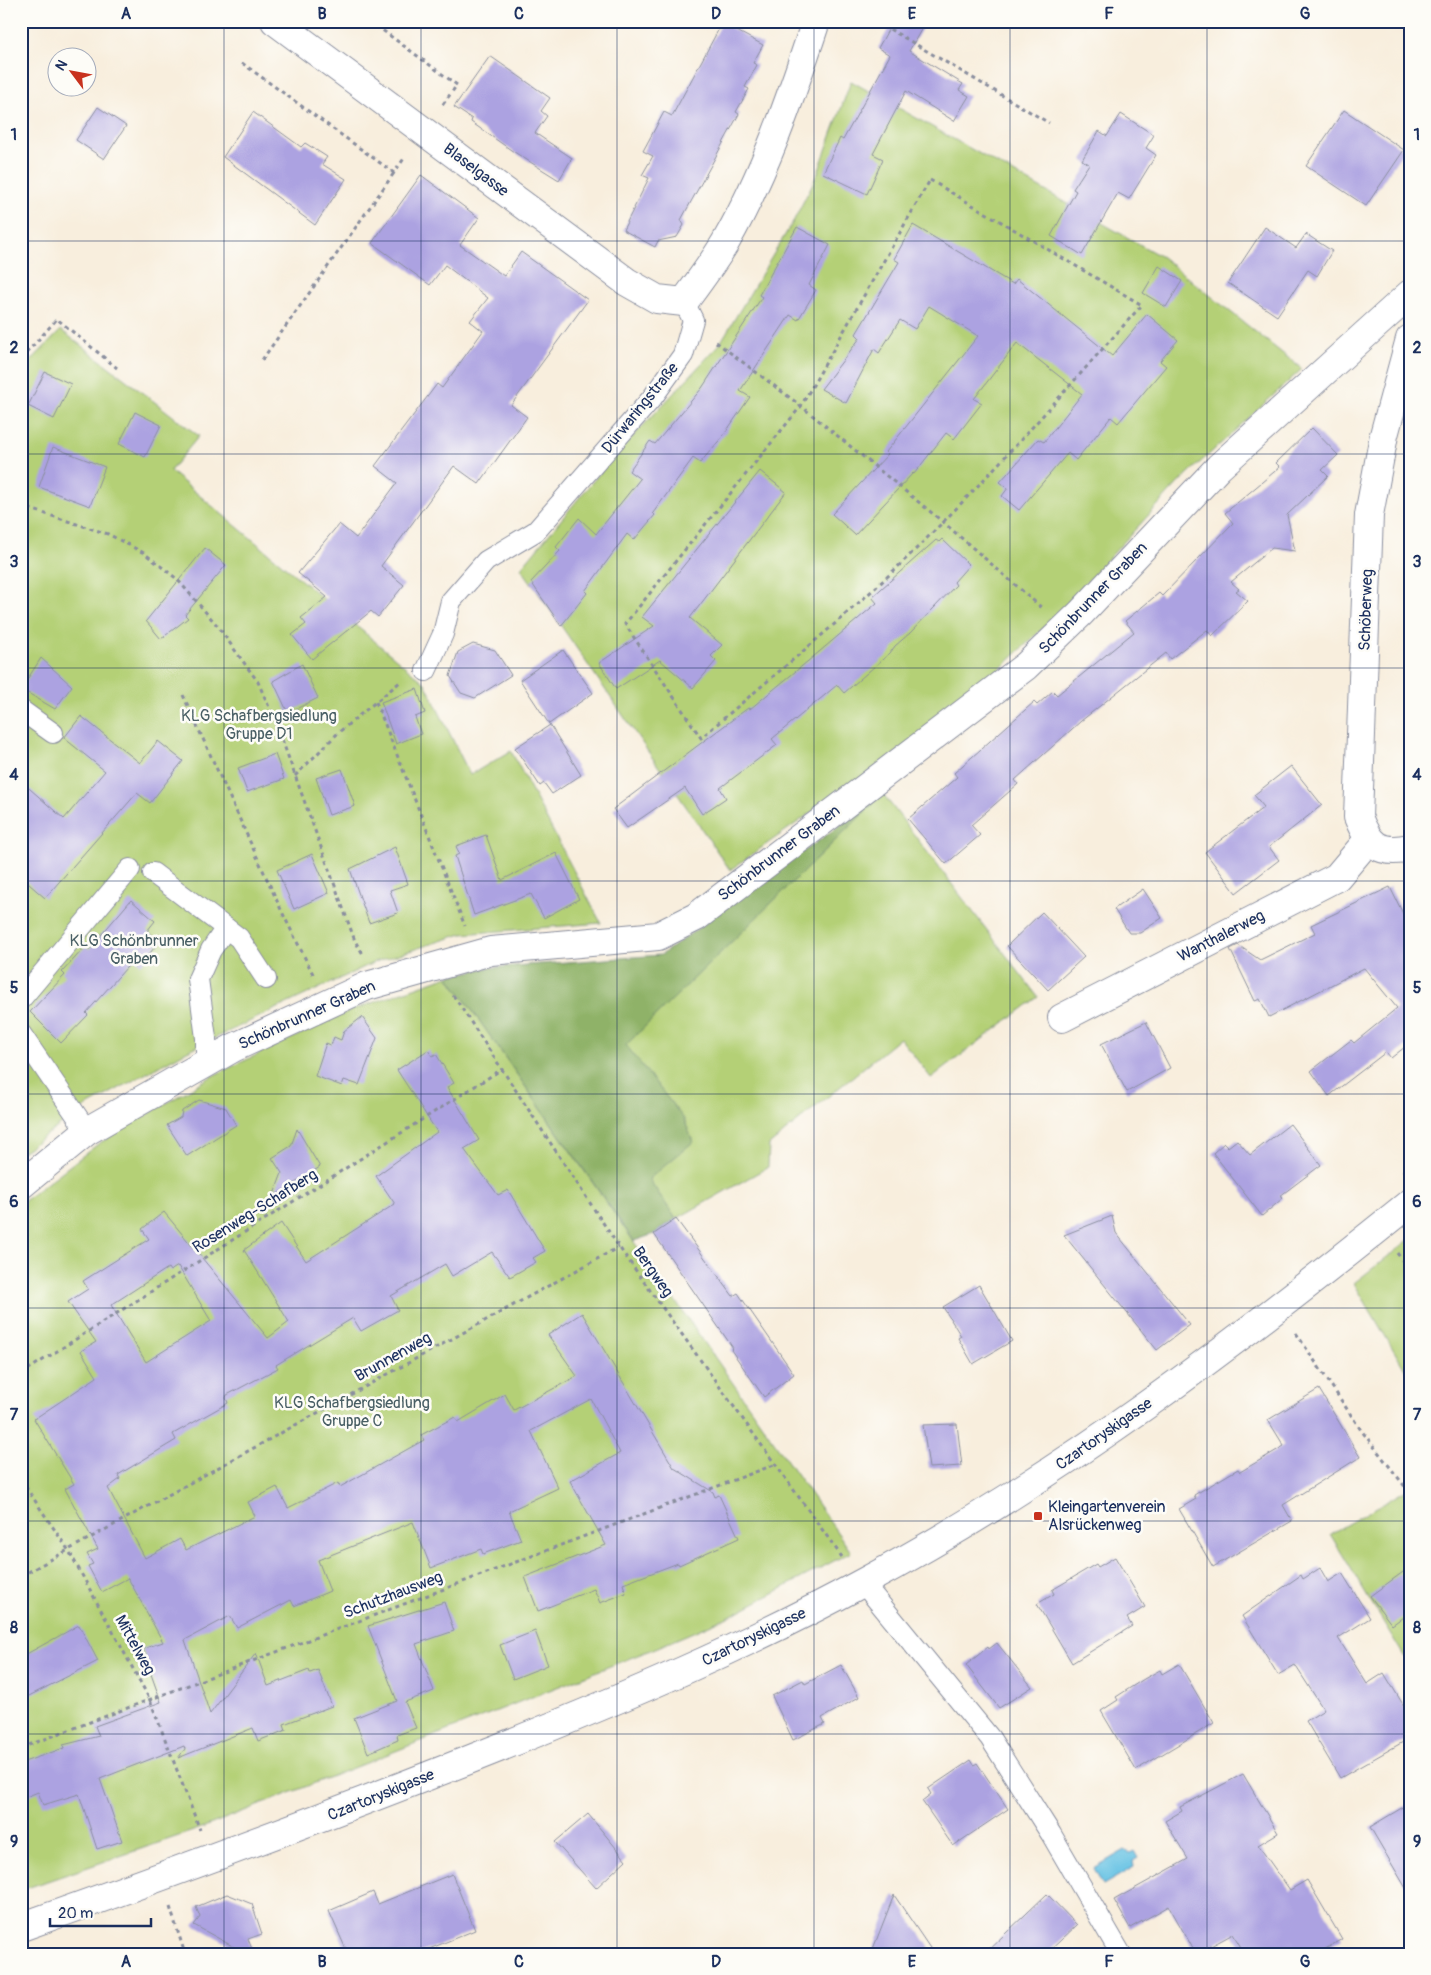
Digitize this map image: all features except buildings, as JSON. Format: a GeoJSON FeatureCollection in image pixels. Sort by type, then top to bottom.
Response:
{"type":"FeatureCollection","features":[{"type":"Feature","properties":{"kind":"street","name":"Blaselgasse"},"geometry":{"type":"LineString","coordinates":[[275,21],[627,282],[657,300],[684,302]]}},
{"type":"Feature","properties":{"kind":"street"},"geometry":{"type":"LineString","coordinates":[[684,302],[724,244],[758,178],[793,91],[816,21]]}},
{"type":"Feature","properties":{"kind":"street","name":"Schönbrunner Graben"},"geometry":{"type":"LineString","coordinates":[[21,1185],[87,1130],[233,1048],[330,1002],[380,982],[491,951],[658,936],[696,917],[1026,666],[1081,613],[1219,467],[1410,294]]}},
{"type":"Feature","properties":{"kind":"street","name":"Schöberweg"},"geometry":{"type":"LineString","coordinates":[[1370,839],[1358,817],[1369,514],[1384,435],[1410,339]]}},
{"type":"Feature","properties":{"kind":"street"},"geometry":{"type":"LineString","coordinates":[[1370,839],[1378,848],[1389,851],[1410,848]]}},
{"type":"Feature","properties":{"kind":"street","name":"Wanthalerweg"},"geometry":{"type":"LineString","coordinates":[[1062,1018],[1337,877],[1370,839]]}},
{"type":"Feature","properties":{"kind":"street","name":"Czartoryskigasse"},"geometry":{"type":"LineString","coordinates":[[21,1927],[349,1809],[647,1688],[863,1583],[1017,1493],[1095,1442],[1221,1352],[1410,1203]]}},
{"type":"Feature","properties":{"kind":"lane","name":"Dürwaringstraße"},"geometry":{"type":"LineString","coordinates":[[426,671],[443,634],[451,602],[486,560],[536,531],[652,398],[683,355],[693,320],[684,302]]}},
{"type":"Feature","properties":{"kind":"lane"},"geometry":{"type":"LineString","coordinates":[[21,710],[53,733]]}},
{"type":"Feature","properties":{"kind":"lane"},"geometry":{"type":"LineString","coordinates":[[21,999],[130,869]]}},
{"type":"Feature","properties":{"kind":"lane"},"geometry":{"type":"LineString","coordinates":[[153,873],[239,938],[266,979]]}},
{"type":"Feature","properties":{"kind":"lane"},"geometry":{"type":"LineString","coordinates":[[206,1064],[206,1038],[198,979],[211,950],[226,928]]}},
{"type":"Feature","properties":{"kind":"lane"},"geometry":{"type":"LineString","coordinates":[[21,1034],[87,1130]]}},
{"type":"Feature","properties":{"kind":"lane"},"geometry":{"type":"LineString","coordinates":[[863,1583],[990,1738],[1051,1834],[1121,1954]]}},
{"type":"Feature","properties":{"kind":"path"},"geometry":{"type":"LineString","coordinates":[[876,21],[1048,123]]}},
{"type":"Feature","properties":{"kind":"path"},"geometry":{"type":"LineString","coordinates":[[262,360],[394,173]]}},
{"type":"Feature","properties":{"kind":"path"},"geometry":{"type":"LineString","coordinates":[[930,180],[1142,305],[988,476],[887,577],[701,738],[625,624],[802,406],[930,180]]}},
{"type":"Feature","properties":{"kind":"path"},"geometry":{"type":"LineString","coordinates":[[21,359],[57,319],[117,368]]}},
{"type":"Feature","properties":{"kind":"path"},"geometry":{"type":"LineString","coordinates":[[719,345],[802,406],[943,522],[1042,608]]}},
{"type":"Feature","properties":{"kind":"path"},"geometry":{"type":"LineString","coordinates":[[21,506],[108,534],[144,553],[177,579],[216,624],[258,682],[276,723],[355,941],[380,982]]}},
{"type":"Feature","properties":{"kind":"path"},"geometry":{"type":"LineString","coordinates":[[295,776],[339,732],[414,671],[426,671]]}},
{"type":"Feature","properties":{"kind":"path"},"geometry":{"type":"LineString","coordinates":[[183,695],[283,914],[330,1002]]}},
{"type":"Feature","properties":{"kind":"path"},"geometry":{"type":"LineString","coordinates":[[376,702],[476,955]]}},
{"type":"Feature","properties":{"kind":"path","name":"Bergweg"},"geometry":{"type":"LineString","coordinates":[[434,967],[619,1247],[774,1464],[863,1583]]}},
{"type":"Feature","properties":{"kind":"path","name":"Rosenweg-Schafberg"},"geometry":{"type":"LineString","coordinates":[[21,1374],[502,1069]]}},
{"type":"Feature","properties":{"kind":"path"},"geometry":{"type":"LineString","coordinates":[[1396,1177],[1410,1166]]}},
{"type":"Feature","properties":{"kind":"path","name":"Brunnenweg"},"geometry":{"type":"LineString","coordinates":[[21,1576],[619,1247]]}},
{"type":"Feature","properties":{"kind":"path"},"geometry":{"type":"LineString","coordinates":[[1292,1329],[1361,1430],[1410,1493]]}},
{"type":"Feature","properties":{"kind":"path","name":"Schutzhausweg"},"geometry":{"type":"LineString","coordinates":[[21,1748],[774,1464]]}},
{"type":"Feature","properties":{"kind":"path","name":"Mittelweg"},"geometry":{"type":"LineString","coordinates":[[21,1480],[69,1551],[150,1700],[203,1835]]}},
{"type":"Feature","properties":{"kind":"path"},"geometry":{"type":"LineString","coordinates":[[161,1877],[185,1954]]}},
{"type":"Feature","properties":{"kind":"green space"},"geometry":{"type":"Polygon","coordinates":[[[851,81],[1162,257],[1302,369],[1180,481],[1053,619],[954,712],[730,870],[521,568],[608,463],[719,345],[794,220],[817,175],[851,81]]]}},
{"type":"Feature","properties":{"kind":"green space","name":"KLG Schafbergsiedlung Gruppe D1"},"geometry":{"type":"Polygon","coordinates":[[[61,330],[199,436],[170,471],[425,683],[470,775],[511,751],[601,923],[462,934],[375,962],[185,1052],[87,1106],[21,1153],[21,371],[61,330]]]}},
{"type":"Feature","properties":{"kind":"green space"},"geometry":{"type":"Polygon","coordinates":[[[883,794],[1038,997],[931,1078],[900,1038],[769,1145],[768,1167],[676,1219],[649,1180],[625,1045],[883,794]]]}},
{"type":"Feature","properties":{"kind":"green space"},"geometry":{"type":"Polygon","coordinates":[[[883,794],[626,1045],[684,1119],[693,1142],[649,1179],[676,1219],[654,1234],[634,1241],[448,976],[487,968],[661,955],[883,794]]]}},
{"type":"Feature","properties":{"kind":"green space","name":"KLG Schafbergsiedlung Gruppe C"},"geometry":{"type":"Polygon","coordinates":[[[448,976],[851,1552],[728,1617],[658,1647],[199,1829],[21,1890],[21,1203],[98,1144],[212,1076],[352,1010],[448,976]]]}},
{"type":"Feature","properties":{"kind":"green space"},"geometry":{"type":"Polygon","coordinates":[[[1410,1239],[1410,1378],[1354,1283],[1410,1239]]]}},
{"type":"Feature","properties":{"kind":"green space"},"geometry":{"type":"Polygon","coordinates":[[[1410,1488],[1410,1666],[1330,1534],[1410,1488]]]}},
{"type":"Feature","properties":{"kind":"water"},"geometry":{"type":"Polygon","coordinates":[[[1125,1850],[1130,1853],[1134,1851],[1138,1858],[1133,1861],[1134,1867],[1103,1885],[1094,1868],[1125,1850]]]}},
{"type":"Feature","properties":{"kind":"place","name":"Kleingartenverein Alsrückenweg"},"geometry":{"type":"Point","coordinates":[1038,1516]}},
{"type":"Feature","properties":{"kind":"park label","name":"KLG Schönbrunner Graben"},"geometry":{"type":"Point","coordinates":[134,950]}}]}
